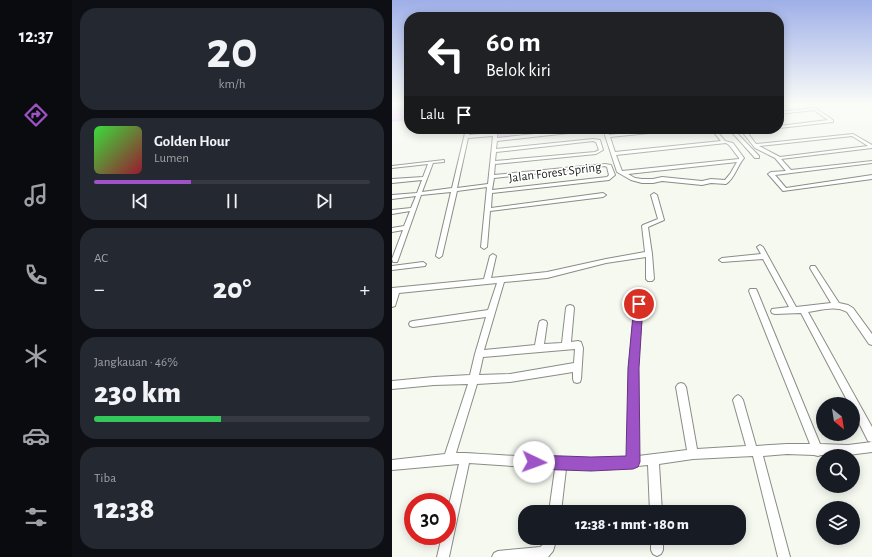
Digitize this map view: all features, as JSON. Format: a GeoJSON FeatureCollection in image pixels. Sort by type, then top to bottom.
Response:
{"type":"FeatureCollection","features":[{"type":"Feature","properties":{"kind":"street"},"geometry":{"type":"LineString","coordinates":[[439,256],[467,134]]}},
{"type":"Feature","properties":{"kind":"street"},"geometry":{"type":"LineString","coordinates":[[466,137],[481,134]]}},
{"type":"Feature","properties":{"kind":"street","name":"Jalan Forest Spring"},"geometry":{"type":"LineString","coordinates":[[484,247],[496,134]]}},
{"type":"Feature","properties":{"kind":"street"},"geometry":{"type":"LineString","coordinates":[[495,140],[550,134]]}},
{"type":"Feature","properties":{"kind":"street"},"geometry":{"type":"LineString","coordinates":[[613,154],[724,142],[732,144],[742,158],[726,182],[702,183],[662,179],[642,181],[632,179],[620,172],[613,154],[607,136],[628,134]]}},
{"type":"Feature","properties":{"kind":"street"},"geometry":{"type":"LineString","coordinates":[[717,134],[724,142]]}},
{"type":"Feature","properties":{"kind":"street"},"geometry":{"type":"LineString","coordinates":[[736,134],[757,157]]}},
{"type":"Feature","properties":{"kind":"street"},"geometry":{"type":"LineString","coordinates":[[746,134],[760,149],[777,157],[790,172]]}},
{"type":"Feature","properties":{"kind":"street"},"geometry":{"type":"LineString","coordinates":[[755,145],[853,134],[872,147]]}},
{"type":"Feature","properties":{"kind":"street","name":"Jalan Forest Spring"},"geometry":{"type":"LineString","coordinates":[[493,163],[596,153],[600,152],[601,149],[598,141],[593,140],[494,151]]}},
{"type":"Feature","properties":{"kind":"street"},"geometry":{"type":"LineString","coordinates":[[777,157],[872,147]]}},
{"type":"Feature","properties":{"kind":"street"},"geometry":{"type":"LineString","coordinates":[[625,174],[740,160]]}},
{"type":"Feature","properties":{"kind":"street"},"geometry":{"type":"LineString","coordinates":[[392,167],[442,161]]}},
{"type":"Feature","properties":{"kind":"street"},"geometry":{"type":"LineString","coordinates":[[395,260],[395,250],[406,228],[431,162]]}},
{"type":"Feature","properties":{"kind":"street"},"geometry":{"type":"LineString","coordinates":[[872,162],[771,174],[784,190],[872,177]]}},
{"type":"Feature","properties":{"kind":"street","name":"Jalan Forest Spring"},"geometry":{"type":"LineString","coordinates":[[490,192],[609,178],[612,175],[609,166],[605,165],[491,177]]}},
{"type":"Feature","properties":{"kind":"street"},"geometry":{"type":"LineString","coordinates":[[392,181],[425,178]]}},
{"type":"Feature","properties":{"kind":"street","name":"Jalan Forest Spring"},"geometry":{"type":"LineString","coordinates":[[392,197],[491,185]]}},
{"type":"Feature","properties":{"kind":"street","name":"Jalan Forest Spring"},"geometry":{"type":"LineString","coordinates":[[488,210],[603,195]]}},
{"type":"Feature","properties":{"kind":"street"},"geometry":{"type":"LineString","coordinates":[[650,279],[649,254],[645,226],[661,220],[654,195]]}},
{"type":"Feature","properties":{"kind":"street"},"geometry":{"type":"LineString","coordinates":[[392,212],[413,209]]}},
{"type":"Feature","properties":{"kind":"street"},"geometry":{"type":"LineString","coordinates":[[392,230],[406,228]]}},
{"type":"Feature","properties":{"kind":"street"},"geometry":{"type":"LineString","coordinates":[[760,247],[872,437]]}},
{"type":"Feature","properties":{"kind":"street"},"geometry":{"type":"LineString","coordinates":[[392,304],[394,291],[547,275],[606,261],[649,254]]}},
{"type":"Feature","properties":{"kind":"street"},"geometry":{"type":"LineString","coordinates":[[487,281],[494,256]]}},
{"type":"Feature","properties":{"kind":"street"},"geometry":{"type":"LineString","coordinates":[[722,260],[765,256]]}},
{"type":"Feature","properties":{"kind":"street"},"geometry":{"type":"LineString","coordinates":[[392,268],[423,264]]}},
{"type":"Feature","properties":{"kind":"street"},"geometry":{"type":"LineString","coordinates":[[812,268],[837,306]]}},
{"type":"Feature","properties":{"kind":"street"},"geometry":{"type":"LineString","coordinates":[[449,459],[474,380],[479,354],[501,280]]}},
{"type":"Feature","properties":{"kind":"street"},"geometry":{"type":"LineString","coordinates":[[753,291],[817,449]]}},
{"type":"Feature","properties":{"kind":"street"},"geometry":{"type":"LineString","coordinates":[[633,462],[634,368],[639,304]]}},
{"type":"Feature","properties":{"kind":"street"},"geometry":{"type":"LineString","coordinates":[[775,311],[844,306],[850,310],[872,341]]}},
{"type":"Feature","properties":{"kind":"street"},"geometry":{"type":"LineString","coordinates":[[566,346],[570,308]]}},
{"type":"Feature","properties":{"kind":"street"},"geometry":{"type":"LineString","coordinates":[[413,324],[491,313]]}},
{"type":"Feature","properties":{"kind":"street"},"geometry":{"type":"LineString","coordinates":[[539,349],[543,323]]}},
{"type":"Feature","properties":{"kind":"street"},"geometry":{"type":"LineString","coordinates":[[479,354],[576,345],[579,346],[577,379]]}},
{"type":"Feature","properties":{"kind":"street"},"geometry":{"type":"LineString","coordinates":[[392,385],[434,381],[510,378],[577,367]]}},
{"type":"Feature","properties":{"kind":"street"},"geometry":{"type":"LineString","coordinates":[[681,387],[693,454]]}},
{"type":"Feature","properties":{"kind":"street"},"geometry":{"type":"LineString","coordinates":[[738,400],[755,451],[784,557]]}},
{"type":"Feature","properties":{"kind":"street"},"geometry":{"type":"LineString","coordinates":[[856,449],[872,447]]}},
{"type":"Feature","properties":{"kind":"street"},"geometry":{"type":"LineString","coordinates":[[392,465],[465,458],[561,464],[633,462],[693,454],[788,450],[816,451]]}},
{"type":"Feature","properties":{"kind":"street"},"geometry":{"type":"LineString","coordinates":[[443,557],[452,509],[465,458]]}},
{"type":"Feature","properties":{"kind":"street"},"geometry":{"type":"LineString","coordinates":[[653,459],[656,505]]}},
{"type":"Feature","properties":{"kind":"street"},"geometry":{"type":"LineString","coordinates":[[556,505],[561,464]]}},
{"type":"Feature","properties":{"kind":"street"},"geometry":{"type":"LineString","coordinates":[[498,557],[543,553],[550,545]]}},
{"type":"Feature","properties":{"kind":"shaded area"},"geometry":{"type":"Polygon","coordinates":[[[499,134],[516,134],[516,137],[498,139],[499,134]]]}},
{"type":"Feature","properties":{"kind":"route"},"geometry":{"type":"LineString","coordinates":[[534,462],[561,464],[606,464],[633,462],[634,368],[639,304]]}}]}
